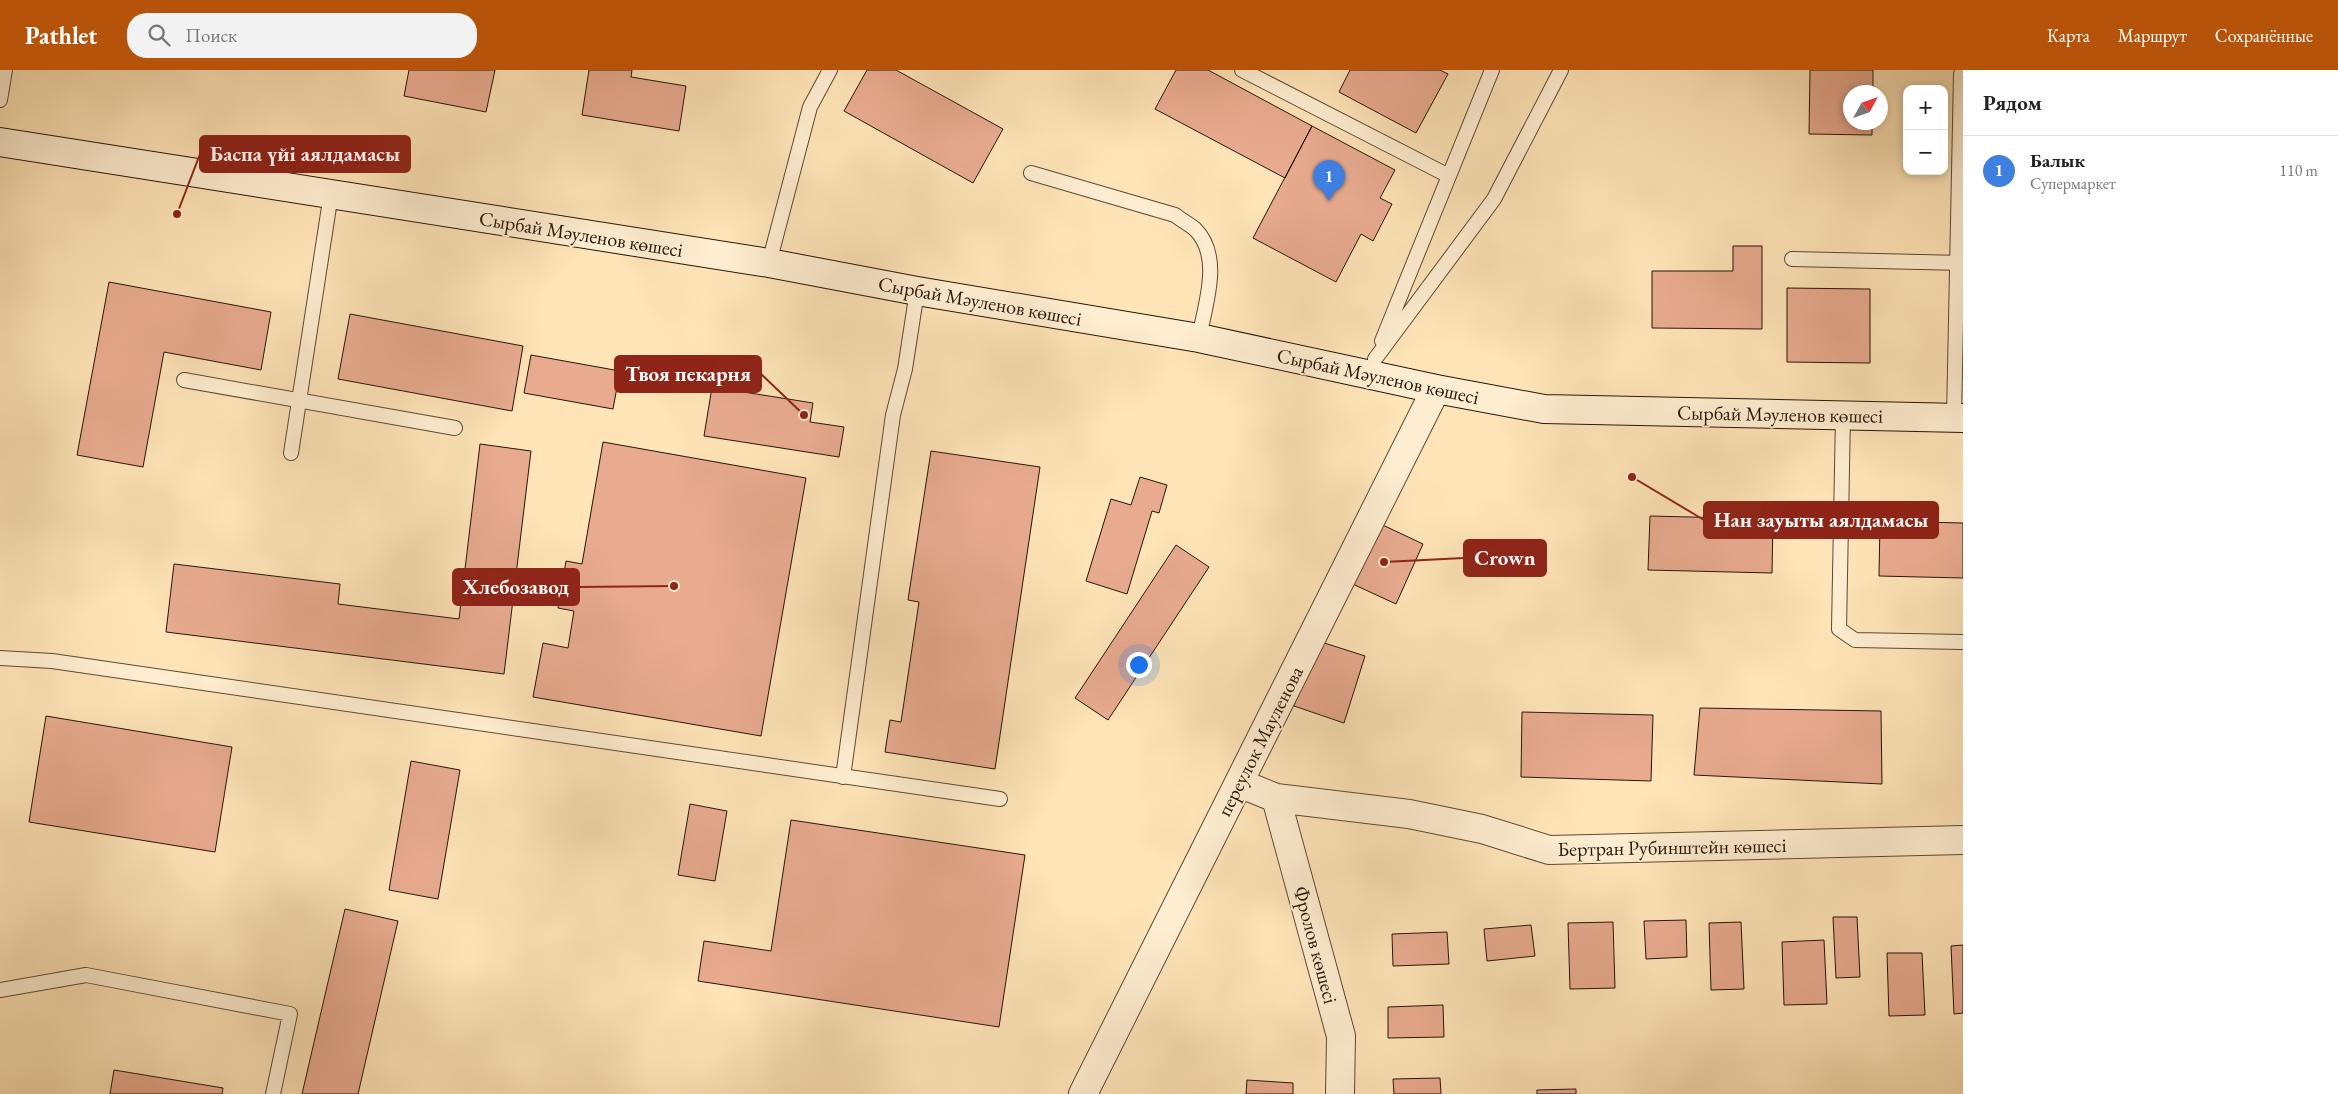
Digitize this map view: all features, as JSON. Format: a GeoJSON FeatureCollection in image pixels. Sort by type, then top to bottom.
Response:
{"type":"FeatureCollection","features":[{"type":"Feature","properties":{"kind":"main road","name":"Сырбай Мәуленов көшесі"},"geometry":{"type":"LineString","coordinates":[[0,142],[769,263],[917,291],[1372,366],[1436,389],[1544,409],[1958,418]]}},
{"type":"Feature","properties":{"kind":"main road","name":"переулок Мауленова"},"geometry":{"type":"LineString","coordinates":[[1083,1094],[1436,389]]}},
{"type":"Feature","properties":{"kind":"main road","name":"Бертран Рубинштейн көшесі"},"geometry":{"type":"LineString","coordinates":[[1239,782],[1276,798],[1427,818],[1482,829],[1549,850],[1963,840]]}},
{"type":"Feature","properties":{"kind":"main road","name":"Фролов көшесі"},"geometry":{"type":"LineString","coordinates":[[1276,798],[1341,1036],[1340,1094]]}},
{"type":"Feature","properties":{"kind":"lane"},"geometry":{"type":"LineString","coordinates":[[0,100],[5,70]]}},
{"type":"Feature","properties":{"kind":"lane"},"geometry":{"type":"LineString","coordinates":[[769,263],[810,107],[830,70]]}},
{"type":"Feature","properties":{"kind":"lane"},"geometry":{"type":"LineString","coordinates":[[1242,70],[1449,176]]}},
{"type":"Feature","properties":{"kind":"lane"},"geometry":{"type":"LineString","coordinates":[[1372,366],[1492,70]]}},
{"type":"Feature","properties":{"kind":"lane"},"geometry":{"type":"LineString","coordinates":[[1372,366],[1494,199],[1562,70]]}},
{"type":"Feature","properties":{"kind":"lane"},"geometry":{"type":"LineString","coordinates":[[1958,418],[1961,74],[1963,74]]}},
{"type":"Feature","properties":{"kind":"lane"},"geometry":{"type":"LineString","coordinates":[[1031,173],[1175,215],[1195,229],[1207,246],[1211,265],[1199,338]]}},
{"type":"Feature","properties":{"kind":"lane"},"geometry":{"type":"LineString","coordinates":[[291,453],[331,194]]}},
{"type":"Feature","properties":{"kind":"lane"},"geometry":{"type":"LineString","coordinates":[[1792,259],[1960,262]]}},
{"type":"Feature","properties":{"kind":"lane"},"geometry":{"type":"LineString","coordinates":[[843,777],[893,415],[905,369],[917,291]]}},
{"type":"Feature","properties":{"kind":"lane"},"geometry":{"type":"LineString","coordinates":[[184,380],[455,428]]}},
{"type":"Feature","properties":{"kind":"lane"},"geometry":{"type":"LineString","coordinates":[[1843,415],[1839,629],[1855,640],[1963,642]]}},
{"type":"Feature","properties":{"kind":"lane"},"geometry":{"type":"LineString","coordinates":[[0,658],[62,663],[1000,799]]}},
{"type":"Feature","properties":{"kind":"lane"},"geometry":{"type":"LineString","coordinates":[[0,990],[86,975],[290,1014],[274,1094]]}},
{"type":"Feature","properties":{"kind":"building"},"geometry":{"type":"Polygon","coordinates":[[[409,70],[495,70],[486,112],[404,96],[409,70]]]}},
{"type":"Feature","properties":{"kind":"building"},"geometry":{"type":"Polygon","coordinates":[[[589,70],[632,70],[631,77],[686,86],[679,131],[582,115],[589,70]]]}},
{"type":"Feature","properties":{"kind":"building"},"geometry":{"type":"Polygon","coordinates":[[[867,70],[896,70],[1003,129],[973,183],[844,111],[867,70]]]}},
{"type":"Feature","properties":{"kind":"building"},"geometry":{"type":"Polygon","coordinates":[[[1176,70],[1208,70],[1312,126],[1285,178],[1155,109],[1176,70]]]}},
{"type":"Feature","properties":{"kind":"building"},"geometry":{"type":"Polygon","coordinates":[[[1350,70],[1440,70],[1448,74],[1416,133],[1339,92],[1350,70]]]}},
{"type":"Feature","properties":{"kind":"building"},"geometry":{"type":"Polygon","coordinates":[[[1810,70],[1873,70],[1873,85],[1843,85],[1843,130],[1872,130],[1872,135],[1809,134],[1810,70]]]}},
{"type":"Feature","properties":{"kind":"building"},"geometry":{"type":"Polygon","coordinates":[[[1312,126],[1395,170],[1380,198],[1392,204],[1373,241],[1361,234],[1336,282],[1253,238],[1312,126]]]}},
{"type":"Feature","properties":{"kind":"building"},"geometry":{"type":"Polygon","coordinates":[[[1733,246],[1762,246],[1762,329],[1652,328],[1652,271],[1733,271],[1733,246]]]}},
{"type":"Feature","properties":{"kind":"building"},"geometry":{"type":"Polygon","coordinates":[[[109,282],[271,312],[261,370],[164,352],[143,467],[77,455],[109,282]]]}},
{"type":"Feature","properties":{"kind":"building"},"geometry":{"type":"Polygon","coordinates":[[[1787,288],[1870,289],[1870,363],[1787,362],[1787,288]]]}},
{"type":"Feature","properties":{"kind":"building"},"geometry":{"type":"Polygon","coordinates":[[[350,314],[523,346],[512,411],[338,379],[350,314]]]}},
{"type":"Feature","properties":{"kind":"building"},"geometry":{"type":"Polygon","coordinates":[[[531,355],[620,371],[613,409],[524,393],[531,355]]]}},
{"type":"Feature","properties":{"kind":"building"},"geometry":{"type":"Polygon","coordinates":[[[712,387],[813,403],[810,422],[844,427],[839,457],[704,436],[712,387]]]}},
{"type":"Feature","properties":{"kind":"building"},"geometry":{"type":"Polygon","coordinates":[[[603,442],[806,478],[761,736],[533,697],[543,643],[568,648],[574,611],[558,608],[566,561],[582,564],[603,442]]]}},
{"type":"Feature","properties":{"kind":"building"},"geometry":{"type":"Polygon","coordinates":[[[480,444],[531,451],[504,674],[166,632],[174,564],[340,584],[338,604],[459,619],[480,444]]]}},
{"type":"Feature","properties":{"kind":"building"},"geometry":{"type":"Polygon","coordinates":[[[931,451],[1040,467],[995,769],[885,752],[890,720],[901,722],[919,602],[908,600],[931,451]]]}},
{"type":"Feature","properties":{"kind":"building"},"geometry":{"type":"Polygon","coordinates":[[[1140,477],[1167,485],[1159,513],[1152,511],[1127,594],[1086,581],[1111,499],[1131,505],[1140,477]]]}},
{"type":"Feature","properties":{"kind":"building"},"geometry":{"type":"Polygon","coordinates":[[[1650,516],[1773,519],[1772,573],[1648,570],[1650,516]]]}},
{"type":"Feature","properties":{"kind":"building"},"geometry":{"type":"Polygon","coordinates":[[[1372,520],[1423,544],[1396,604],[1344,580],[1372,520]]]}},
{"type":"Feature","properties":{"kind":"building"},"geometry":{"type":"Polygon","coordinates":[[[1880,521],[1963,523],[1963,578],[1879,576],[1880,521]]]}},
{"type":"Feature","properties":{"kind":"building"},"geometry":{"type":"Polygon","coordinates":[[[1176,545],[1209,567],[1108,720],[1075,698],[1176,545]]]}},
{"type":"Feature","properties":{"kind":"building"},"geometry":{"type":"Polygon","coordinates":[[[1315,640],[1365,656],[1344,723],[1294,706],[1315,640]]]}},
{"type":"Feature","properties":{"kind":"building"},"geometry":{"type":"Polygon","coordinates":[[[1700,708],[1881,711],[1882,784],[1694,775],[1700,708]]]}},
{"type":"Feature","properties":{"kind":"building"},"geometry":{"type":"Polygon","coordinates":[[[1522,712],[1653,715],[1651,781],[1521,777],[1522,712]]]}},
{"type":"Feature","properties":{"kind":"building"},"geometry":{"type":"Polygon","coordinates":[[[46,716],[232,747],[215,852],[29,822],[46,716]]]}},
{"type":"Feature","properties":{"kind":"building"},"geometry":{"type":"Polygon","coordinates":[[[411,761],[460,770],[438,899],[389,890],[411,761]]]}},
{"type":"Feature","properties":{"kind":"building"},"geometry":{"type":"Polygon","coordinates":[[[690,804],[727,811],[715,881],[678,875],[690,804]]]}},
{"type":"Feature","properties":{"kind":"building"},"geometry":{"type":"Polygon","coordinates":[[[791,820],[1025,855],[999,1027],[698,981],[704,941],[771,951],[791,820]]]}},
{"type":"Feature","properties":{"kind":"building"},"geometry":{"type":"Polygon","coordinates":[[[345,909],[398,921],[358,1094],[302,1094],[345,909]]]}},
{"type":"Feature","properties":{"kind":"building"},"geometry":{"type":"Polygon","coordinates":[[[1833,917],[1857,917],[1860,977],[1836,978],[1833,917]]]}},
{"type":"Feature","properties":{"kind":"building"},"geometry":{"type":"Polygon","coordinates":[[[1686,920],[1687,957],[1646,959],[1644,921],[1686,920]]]}},
{"type":"Feature","properties":{"kind":"building"},"geometry":{"type":"Polygon","coordinates":[[[1613,922],[1615,988],[1570,989],[1568,923],[1613,922]]]}},
{"type":"Feature","properties":{"kind":"building"},"geometry":{"type":"Polygon","coordinates":[[[1741,922],[1744,989],[1711,990],[1709,923],[1741,922]]]}},
{"type":"Feature","properties":{"kind":"building"},"geometry":{"type":"Polygon","coordinates":[[[1531,925],[1535,956],[1487,961],[1484,929],[1531,925]]]}},
{"type":"Feature","properties":{"kind":"building"},"geometry":{"type":"Polygon","coordinates":[[[1447,932],[1449,964],[1393,966],[1392,934],[1447,932]]]}},
{"type":"Feature","properties":{"kind":"building"},"geometry":{"type":"Polygon","coordinates":[[[1824,940],[1827,1004],[1784,1005],[1782,942],[1824,940]]]}},
{"type":"Feature","properties":{"kind":"building"},"geometry":{"type":"Polygon","coordinates":[[[1963,945],[1963,1013],[1954,1014],[1951,946],[1963,945]]]}},
{"type":"Feature","properties":{"kind":"building"},"geometry":{"type":"Polygon","coordinates":[[[1887,953],[1922,953],[1925,1015],[1889,1016],[1887,953]]]}},
{"type":"Feature","properties":{"kind":"building"},"geometry":{"type":"Polygon","coordinates":[[[1443,1005],[1444,1037],[1388,1038],[1388,1007],[1443,1005]]]}},
{"type":"Feature","properties":{"kind":"building"},"geometry":{"type":"Polygon","coordinates":[[[114,1070],[223,1088],[222,1094],[110,1094],[114,1070]]]}},
{"type":"Feature","properties":{"kind":"building"},"geometry":{"type":"Polygon","coordinates":[[[1440,1078],[1441,1094],[1394,1094],[1393,1079],[1440,1078]]]}},
{"type":"Feature","properties":{"kind":"building"},"geometry":{"type":"Polygon","coordinates":[[[1247,1080],[1293,1083],[1293,1094],[1246,1094],[1247,1080]]]}},
{"type":"Feature","properties":{"kind":"building"},"geometry":{"type":"Polygon","coordinates":[[[1576,1089],[1576,1094],[1537,1094],[1537,1090],[1576,1089]]]}},
{"type":"Feature","properties":{"kind":"place","name":"Балык"},"geometry":{"type":"Point","coordinates":[1329,201]}},
{"type":"Feature","properties":{"kind":"place","name":"Баспа үйі аялдамасы"},"geometry":{"type":"Point","coordinates":[177,214]}},
{"type":"Feature","properties":{"kind":"place","name":"Твоя пекарня"},"geometry":{"type":"Point","coordinates":[804,415]}},
{"type":"Feature","properties":{"kind":"place","name":"Нан зауыты аялдамасы"},"geometry":{"type":"Point","coordinates":[1632,477]}},
{"type":"Feature","properties":{"kind":"place","name":"Crown"},"geometry":{"type":"Point","coordinates":[1384,562]}},
{"type":"Feature","properties":{"kind":"place","name":"Хлебозавод"},"geometry":{"type":"Point","coordinates":[674,586]}}]}
